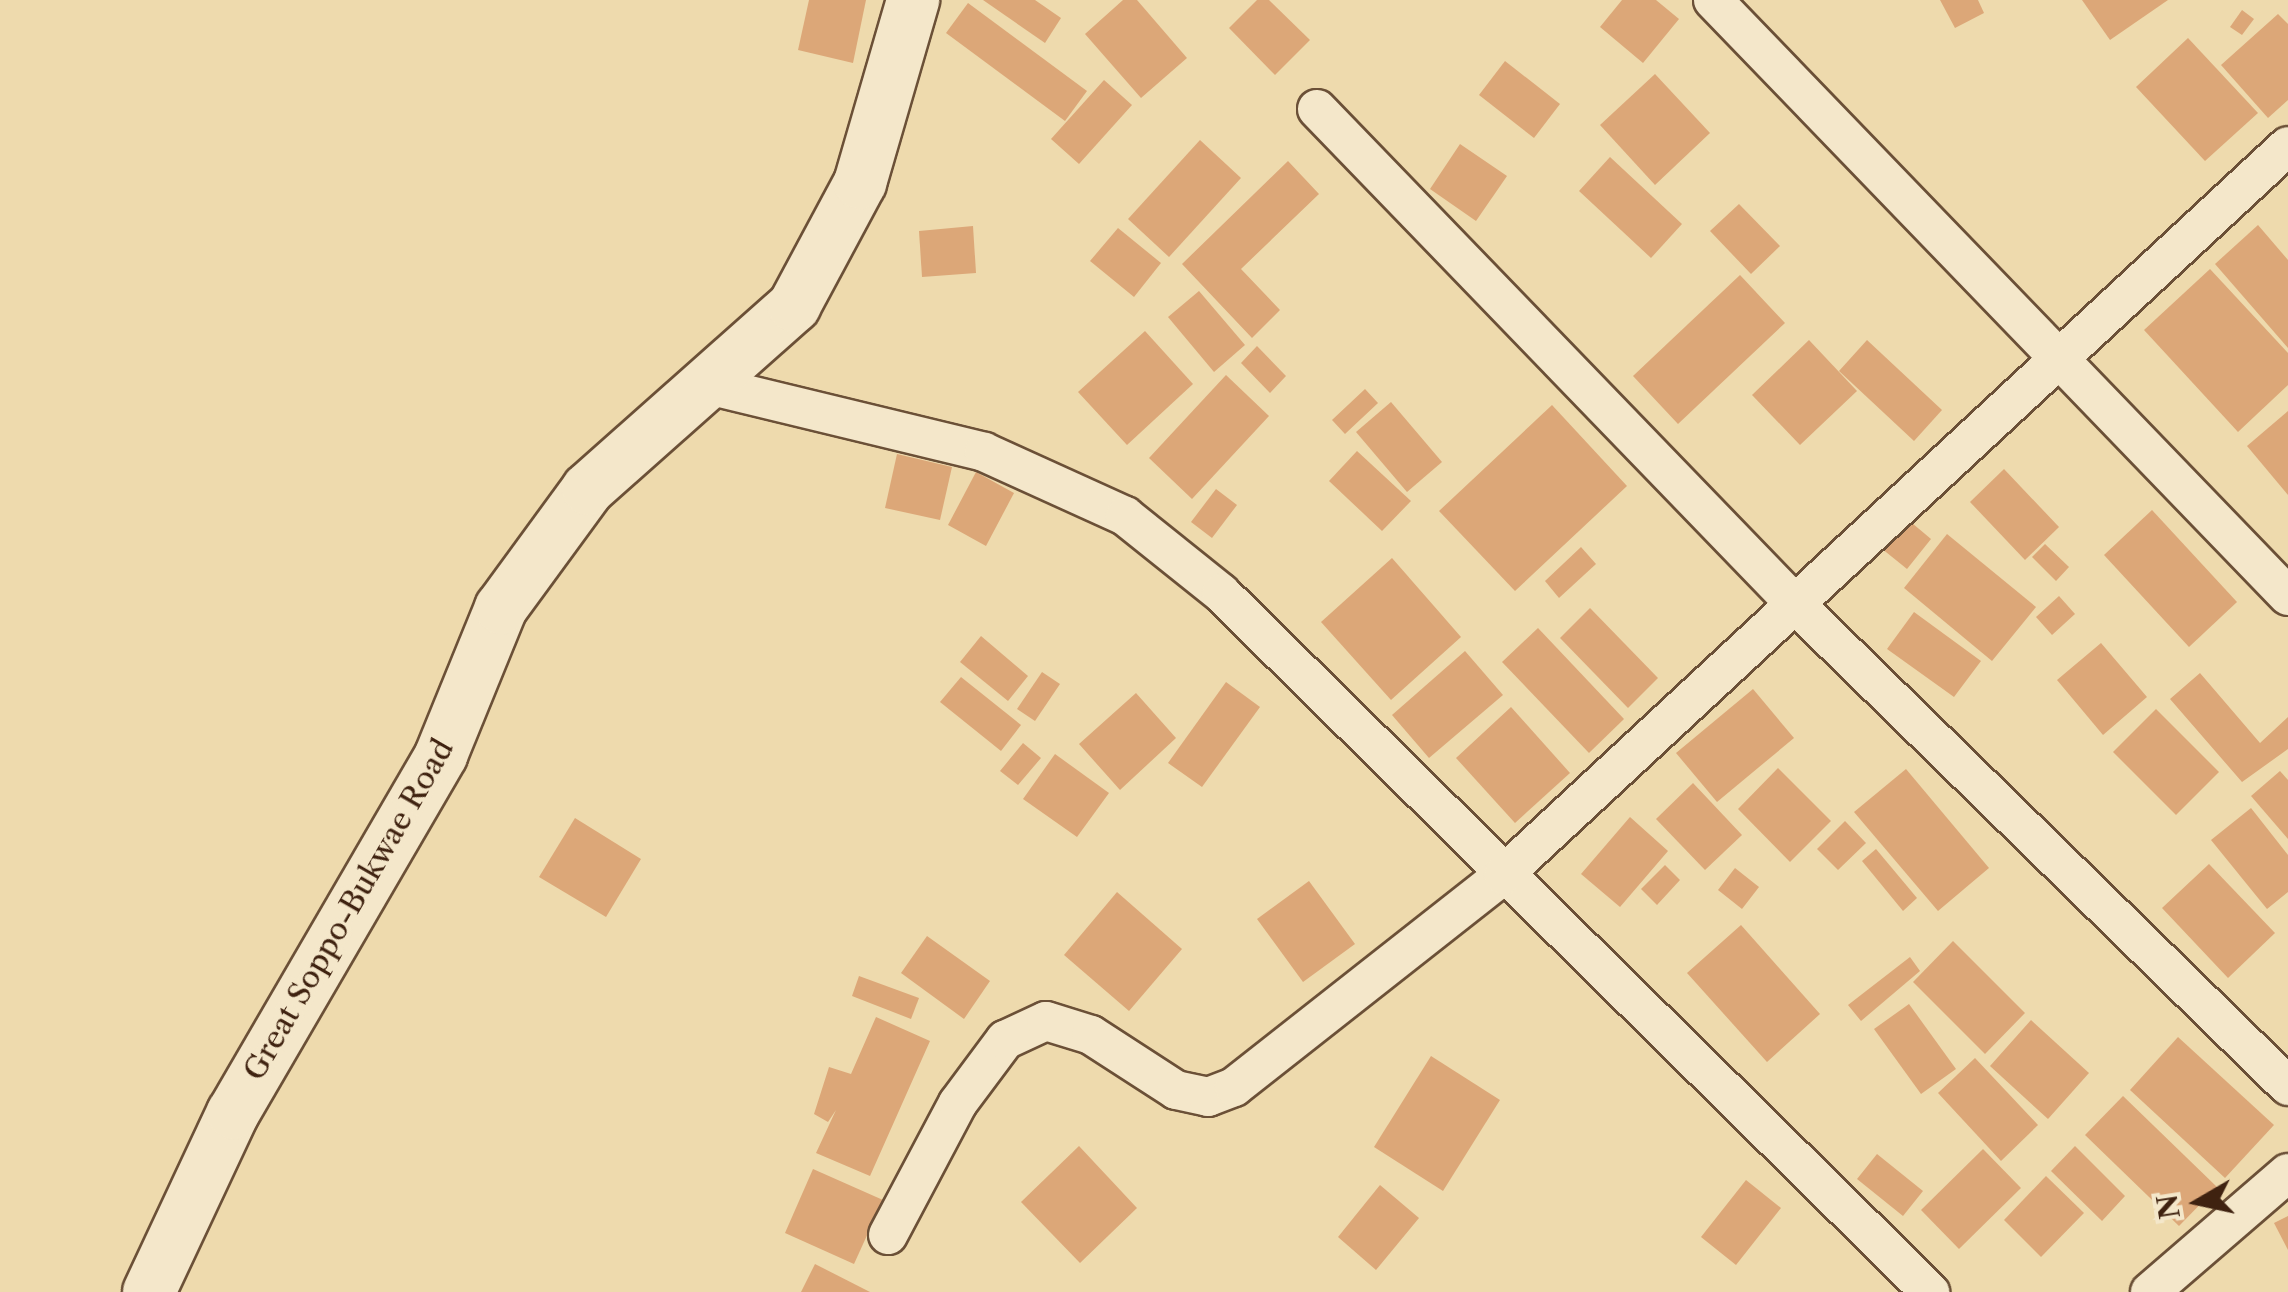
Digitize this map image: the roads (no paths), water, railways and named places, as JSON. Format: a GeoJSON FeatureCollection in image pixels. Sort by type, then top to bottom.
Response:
{"type":"FeatureCollection","features":[{"type":"Feature","properties":{"kind":"street","name":"Great Soppo-Bukwae Road"},"geometry":{"type":"LineString","coordinates":[[149,1292],[233,1113],[440,755],[501,608],[588,489],[794,306],[860,183],[913,0]]}},
{"type":"Feature","properties":{"kind":"street"},"geometry":{"type":"LineString","coordinates":[[1713,0],[2288,596]]}},
{"type":"Feature","properties":{"kind":"street"},"geometry":{"type":"LineString","coordinates":[[1317,109],[1796,605],[2288,1086]]}},
{"type":"Feature","properties":{"kind":"street"},"geometry":{"type":"LineString","coordinates":[[888,1235],[958,1103],[1005,1040],[1046,1021],[1091,1035],[1176,1090],[1208,1097],[1234,1088],[1503,875],[2061,362],[2288,146]]}},
{"type":"Feature","properties":{"kind":"street"},"geometry":{"type":"LineString","coordinates":[[708,384],[984,452],[1125,516],[1220,593],[1930,1292]]}},
{"type":"Feature","properties":{"kind":"street"},"geometry":{"type":"LineString","coordinates":[[2150,1292],[2288,1174]]}}]}
